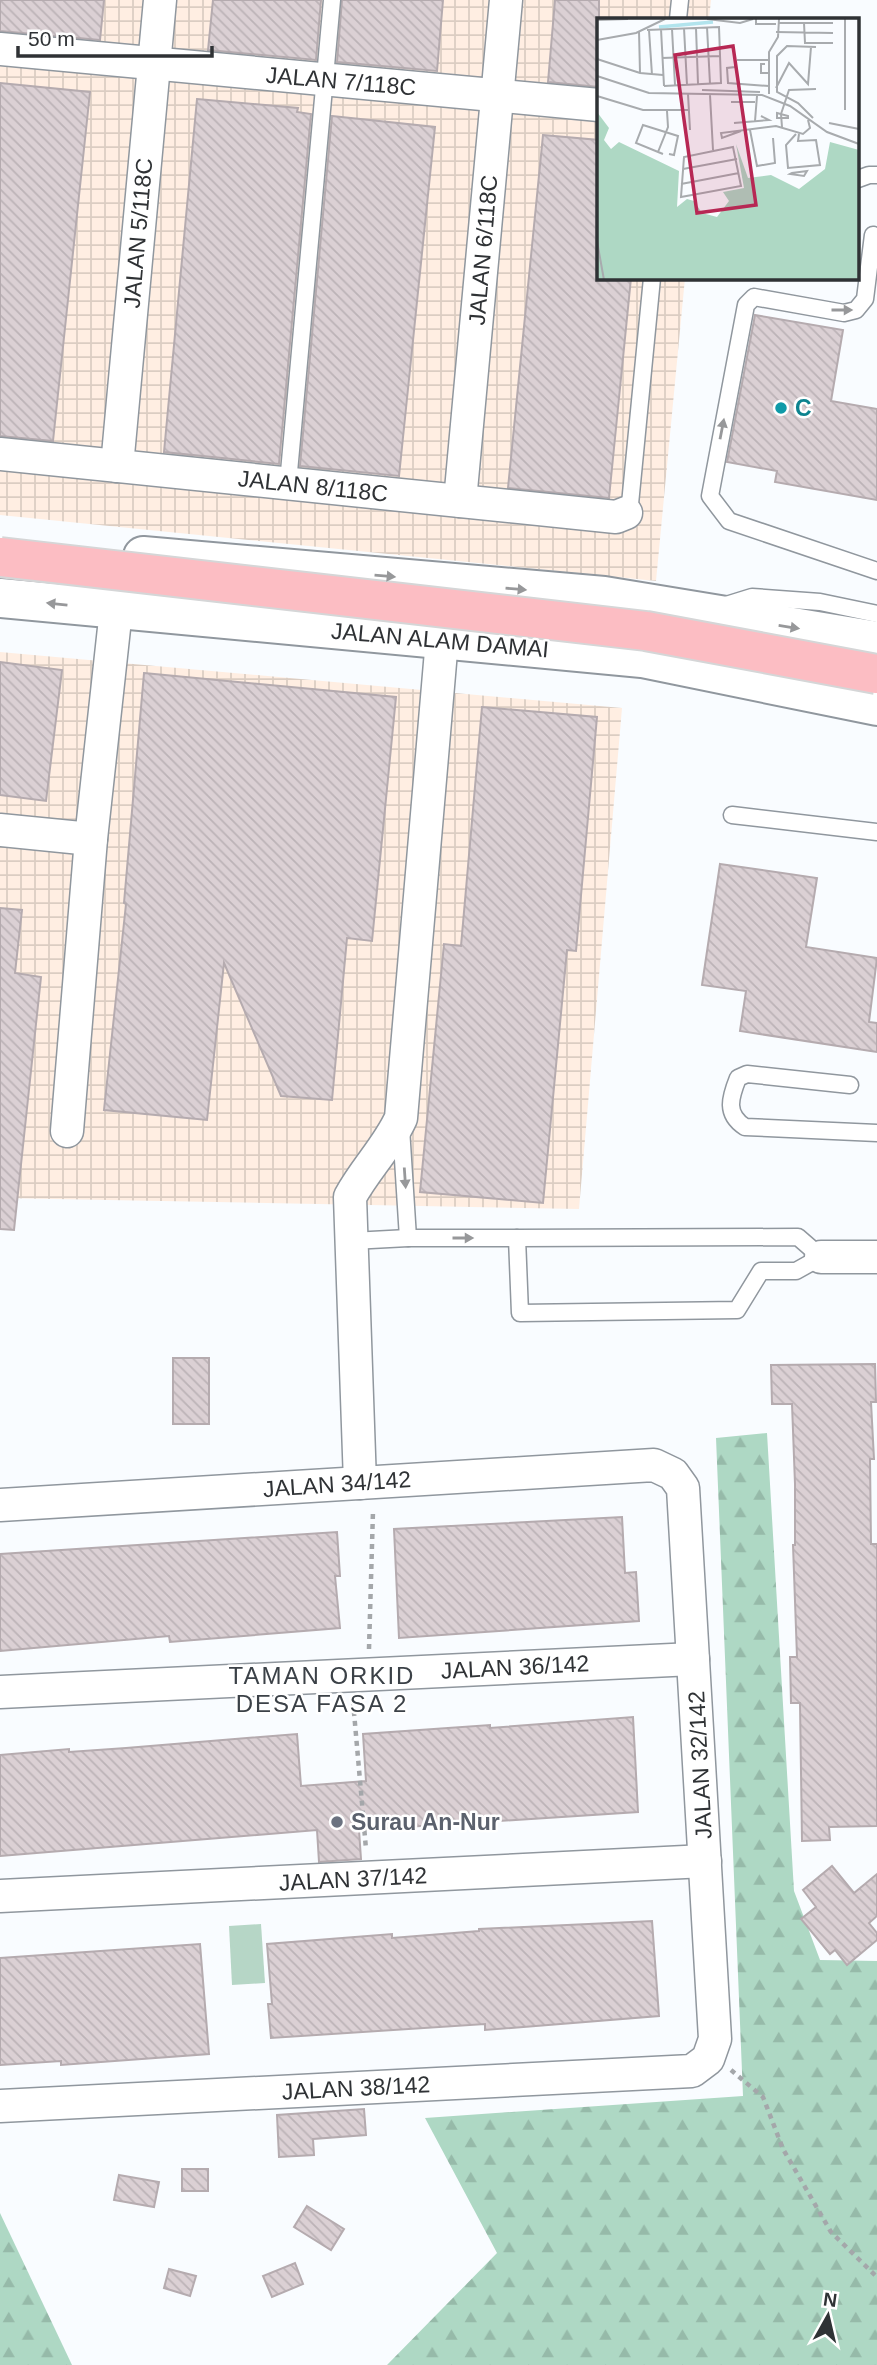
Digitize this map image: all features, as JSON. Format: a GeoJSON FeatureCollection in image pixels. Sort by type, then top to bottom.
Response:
{"type":"FeatureCollection","features":[{"type":"Feature","properties":{"kind":"highway"},"geometry":{"type":"LineString","coordinates":[[0,557],[646,631],[877,674]]}},
{"type":"Feature","properties":{"kind":"highway"},"geometry":{"type":"LineString","coordinates":[[0,572],[643,641],[877,683]]}},
{"type":"Feature","properties":{"kind":"main road"},"geometry":{"type":"LineString","coordinates":[[0,544],[604,596],[877,641]]}},
{"type":"Feature","properties":{"kind":"main road","name":"JALAN ALAM DAMAI"},"geometry":{"type":"LineString","coordinates":[[0,598],[642,658],[877,706]]}},
{"type":"Feature","properties":{"kind":"street","name":"JALAN 5/118C"},"geometry":{"type":"LineString","coordinates":[[117,466],[160,0]]}},
{"type":"Feature","properties":{"kind":"street","name":"JALAN 6/118C"},"geometry":{"type":"LineString","coordinates":[[460,500],[506,0]]}},
{"type":"Feature","properties":{"kind":"street","name":"JALAN 7/118C"},"geometry":{"type":"LineString","coordinates":[[0,49],[597,105]]}},
{"type":"Feature","properties":{"kind":"street","name":"JALAN 8/118C"},"geometry":{"type":"LineString","coordinates":[[0,454],[617,517],[626,513]]}},
{"type":"Feature","properties":{"kind":"street"},"geometry":{"type":"LineString","coordinates":[[367,1483],[351,1197],[361,1177],[394,1134],[401,1118],[448,583]]}},
{"type":"Feature","properties":{"kind":"street"},"geometry":{"type":"LineString","coordinates":[[67,1131],[91,839],[116,610]]}},
{"type":"Feature","properties":{"kind":"street"},"geometry":{"type":"LineString","coordinates":[[0,830],[91,839]]}},
{"type":"Feature","properties":{"kind":"street"},"geometry":{"type":"LineString","coordinates":[[821,1257],[877,1257]]}},
{"type":"Feature","properties":{"kind":"street","name":"JALAN 34/142"},"geometry":{"type":"LineString","coordinates":[[0,1505],[654,1465],[673,1474]]}},
{"type":"Feature","properties":{"kind":"street","name":"JALAN 32/142"},"geometry":{"type":"LineString","coordinates":[[673,1474],[683,1488],[694,1659],[715,2039],[708,2059]]}},
{"type":"Feature","properties":{"kind":"street","name":"JALAN 36/142"},"geometry":{"type":"LineString","coordinates":[[0,1692],[694,1659]]}},
{"type":"Feature","properties":{"kind":"street","name":"JALAN 37/142"},"geometry":{"type":"LineString","coordinates":[[0,1896],[705,1861]]}},
{"type":"Feature","properties":{"kind":"street","name":"JALAN 38/142"},"geometry":{"type":"LineString","coordinates":[[0,2106],[692,2071],[708,2059]]}},
{"type":"Feature","properties":{"kind":"lane"},"geometry":{"type":"LineString","coordinates":[[288,483],[332,0]]}},
{"type":"Feature","properties":{"kind":"lane"},"geometry":{"type":"LineString","coordinates":[[678,18],[680,0]]}},
{"type":"Feature","properties":{"kind":"lane"},"geometry":{"type":"LineString","coordinates":[[860,178],[877,175]]}},
{"type":"Feature","properties":{"kind":"lane"},"geometry":{"type":"LineString","coordinates":[[869,233],[864,299],[856,310],[844,313],[754,297],[746,305],[710,496],[729,521],[877,571]]}},
{"type":"Feature","properties":{"kind":"lane"},"geometry":{"type":"LineString","coordinates":[[626,513],[630,504],[652,280]]}},
{"type":"Feature","properties":{"kind":"lane"},"geometry":{"type":"LineString","coordinates":[[704,612],[752,597],[820,602],[877,614]]}},
{"type":"Feature","properties":{"kind":"lane"},"geometry":{"type":"LineString","coordinates":[[732,815],[877,832]]}},
{"type":"Feature","properties":{"kind":"lane"},"geometry":{"type":"LineString","coordinates":[[850,1085],[747,1074],[738,1079],[733,1090],[731,1112],[735,1120],[745,1127],[877,1133]]}},
{"type":"Feature","properties":{"kind":"lane"},"geometry":{"type":"LineString","coordinates":[[401,1118],[408,1238]]}},
{"type":"Feature","properties":{"kind":"lane"},"geometry":{"type":"LineString","coordinates":[[352,1241],[408,1238],[798,1237],[821,1257],[796,1271],[761,1271],[737,1310],[520,1313],[517,1238]]}},
{"type":"Feature","properties":{"kind":"path"},"geometry":{"type":"LineString","coordinates":[[367,1483],[360,1675],[368,1878]]}},
{"type":"Feature","properties":{"kind":"path"},"geometry":{"type":"LineString","coordinates":[[708,2059],[733,2071],[763,2097],[783,2149],[831,2232],[877,2277]]}},
{"type":"Feature","properties":{"kind":"shaded area"},"geometry":{"type":"Polygon","coordinates":[[[0,0],[711,0],[709,18],[597,18],[597,280],[685,280],[656,581],[0,515],[0,0]]]}},
{"type":"Feature","properties":{"kind":"shaded area"},"geometry":{"type":"Polygon","coordinates":[[[0,652],[622,708],[579,1209],[0,1198],[0,652]]]}},
{"type":"Feature","properties":{"kind":"green space"},"geometry":{"type":"Polygon","coordinates":[[[767,1433],[794,1891],[820,1960],[877,1961],[877,2365],[387,2365],[497,2253],[425,2118],[743,2096],[716,1438],[767,1433]]]}},
{"type":"Feature","properties":{"kind":"green space"},"geometry":{"type":"Polygon","coordinates":[[[261,1924],[265,1983],[232,1985],[229,1926],[261,1924]]]}},
{"type":"Feature","properties":{"kind":"green space"},"geometry":{"type":"Polygon","coordinates":[[[0,2213],[72,2365],[0,2365],[0,2213]]]}},
{"type":"Feature","properties":{"kind":"building"},"geometry":{"type":"Polygon","coordinates":[[[0,0],[104,0],[100,40],[0,31],[0,0]]]}},
{"type":"Feature","properties":{"kind":"building"},"geometry":{"type":"Polygon","coordinates":[[[213,0],[321,0],[316,60],[208,50],[213,0]]]}},
{"type":"Feature","properties":{"kind":"building"},"geometry":{"type":"Polygon","coordinates":[[[342,0],[443,0],[437,71],[337,62],[342,0]]]}},
{"type":"Feature","properties":{"kind":"building"},"geometry":{"type":"Polygon","coordinates":[[[555,0],[599,0],[597,87],[548,82],[555,0]]]}},
{"type":"Feature","properties":{"kind":"building"},"geometry":{"type":"Polygon","coordinates":[[[0,83],[90,92],[53,441],[0,436],[0,83]]]}},
{"type":"Feature","properties":{"kind":"building"},"geometry":{"type":"Polygon","coordinates":[[[197,99],[298,108],[297,112],[311,114],[279,464],[164,452],[197,99]]]}},
{"type":"Feature","properties":{"kind":"building"},"geometry":{"type":"Polygon","coordinates":[[[332,116],[435,127],[399,476],[300,466],[332,116]]]}},
{"type":"Feature","properties":{"kind":"building"},"geometry":{"type":"Polygon","coordinates":[[[543,135],[597,140],[597,280],[631,280],[609,498],[508,488],[543,135]]]}},
{"type":"Feature","properties":{"kind":"building","name":"C"},"geometry":{"type":"Polygon","coordinates":[[[755,315],[843,330],[831,401],[877,409],[877,500],[775,482],[777,471],[727,462],[755,315]]]}},
{"type":"Feature","properties":{"kind":"building"},"geometry":{"type":"Polygon","coordinates":[[[0,662],[62,670],[46,801],[0,795],[0,662]]]}},
{"type":"Feature","properties":{"kind":"building"},"geometry":{"type":"Polygon","coordinates":[[[144,673],[396,697],[372,941],[347,938],[332,1100],[281,1096],[224,963],[207,1120],[104,1110],[126,904],[144,673]]]}},
{"type":"Feature","properties":{"kind":"building"},"geometry":{"type":"Polygon","coordinates":[[[482,707],[597,717],[576,951],[567,950],[543,1203],[420,1192],[444,944],[461,946],[482,707]]]}},
{"type":"Feature","properties":{"kind":"building"},"geometry":{"type":"Polygon","coordinates":[[[720,864],[817,878],[806,947],[877,958],[869,1022],[877,1023],[877,1052],[740,1031],[746,991],[702,985],[720,864]]]}},
{"type":"Feature","properties":{"kind":"building"},"geometry":{"type":"Polygon","coordinates":[[[0,908],[22,910],[15,973],[41,977],[14,1230],[0,1229],[0,908]]]}},
{"type":"Feature","properties":{"kind":"building"},"geometry":{"type":"Polygon","coordinates":[[[173,1358],[209,1358],[209,1424],[173,1424],[173,1358]]]}},
{"type":"Feature","properties":{"kind":"building"},"geometry":{"type":"Polygon","coordinates":[[[875,1364],[876,1402],[871,1402],[874,1459],[870,1459],[871,1544],[877,1544],[877,1826],[829,1827],[830,1840],[802,1841],[800,1703],[791,1703],[790,1657],[797,1657],[792,1404],[772,1404],[771,1365],[875,1364]]]}},
{"type":"Feature","properties":{"kind":"building"},"geometry":{"type":"Polygon","coordinates":[[[622,1517],[625,1573],[636,1572],[639,1621],[399,1638],[394,1529],[622,1517]]]}},
{"type":"Feature","properties":{"kind":"building"},"geometry":{"type":"Polygon","coordinates":[[[337,1532],[340,1576],[335,1576],[340,1628],[170,1642],[169,1636],[0,1651],[0,1554],[337,1532]]]}},
{"type":"Feature","properties":{"kind":"building"},"geometry":{"type":"Polygon","coordinates":[[[633,1717],[638,1812],[359,1830],[361,1859],[319,1862],[317,1830],[0,1856],[0,1755],[297,1734],[301,1786],[366,1781],[363,1734],[633,1717]]]}},
{"type":"Feature","properties":{"kind":"building"},"geometry":{"type":"Polygon","coordinates":[[[832,1866],[854,1893],[877,1874],[877,1916],[869,1923],[877,1933],[877,1940],[847,1965],[835,1950],[830,1954],[801,1919],[816,1907],[803,1890],[832,1866]]]}},
{"type":"Feature","properties":{"kind":"building"},"geometry":{"type":"Polygon","coordinates":[[[652,1921],[659,2016],[485,2030],[485,2024],[271,2038],[268,2004],[272,2004],[267,1944],[392,1934],[392,1938],[479,1929],[652,1921]]]}},
{"type":"Feature","properties":{"kind":"building"},"geometry":{"type":"Polygon","coordinates":[[[200,1944],[209,2054],[61,2065],[61,2061],[0,2065],[0,1958],[200,1944]]]}},
{"type":"Feature","properties":{"kind":"building"},"geometry":{"type":"Polygon","coordinates":[[[364,2109],[366,2135],[313,2139],[314,2155],[279,2157],[277,2115],[364,2109]]]}},
{"type":"Feature","properties":{"kind":"building"},"geometry":{"type":"Polygon","coordinates":[[[182,2169],[208,2169],[208,2191],[182,2191],[182,2169]]]}},
{"type":"Feature","properties":{"kind":"building"},"geometry":{"type":"Polygon","coordinates":[[[119,2175],[159,2182],[154,2207],[114,2200],[119,2175]]]}},
{"type":"Feature","properties":{"kind":"building"},"geometry":{"type":"Polygon","coordinates":[[[307,2206],[344,2229],[331,2250],[294,2227],[307,2206]]]}},
{"type":"Feature","properties":{"kind":"building"},"geometry":{"type":"Polygon","coordinates":[[[295,2263],[303,2284],[272,2297],[263,2276],[295,2263]]]}},
{"type":"Feature","properties":{"kind":"building"},"geometry":{"type":"Polygon","coordinates":[[[169,2269],[196,2276],[190,2296],[164,2288],[169,2269]]]}},
{"type":"Feature","properties":{"kind":"place","name":"C"},"geometry":{"type":"Point","coordinates":[781,408]}},
{"type":"Feature","properties":{"kind":"place","name":"Surau An-Nur"},"geometry":{"type":"Point","coordinates":[337,1822]}},
{"type":"Feature","properties":{"kind":"district","name":"TAMAN ORKID DESA FASA 2"},"geometry":{"type":"Point","coordinates":[322,1689]}}]}
